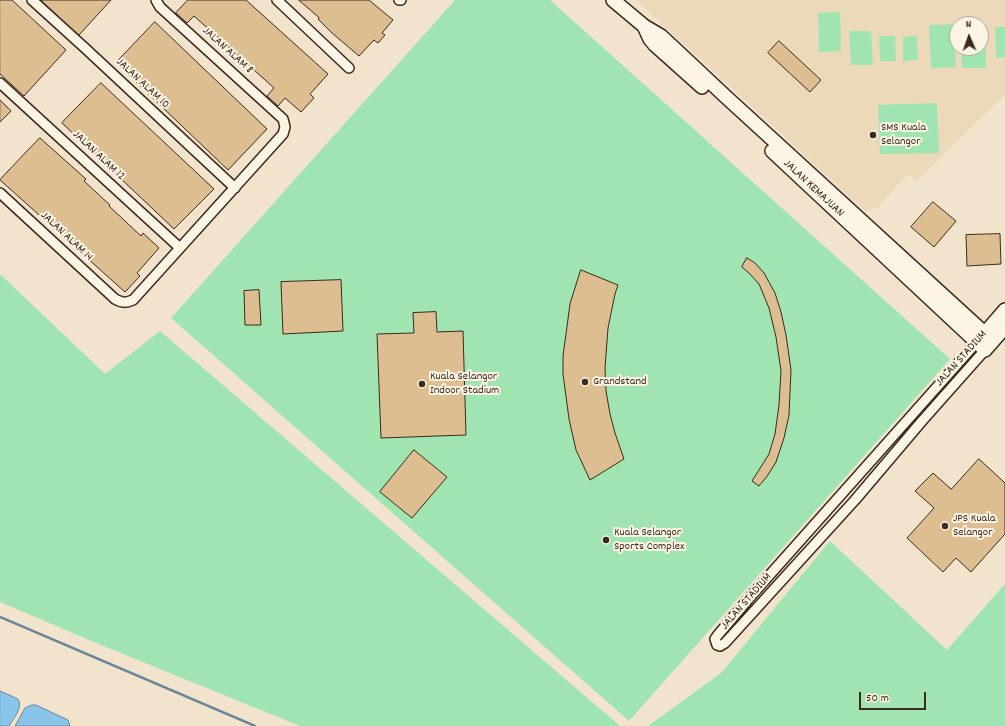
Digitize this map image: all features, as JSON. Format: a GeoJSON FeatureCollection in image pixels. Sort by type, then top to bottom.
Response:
{"type":"FeatureCollection","features":[{"type":"Feature","properties":{"kind":"street","name":"JALAN ALAM 10"},"geometry":{"type":"LineString","coordinates":[[32,0],[235,188]]}},
{"type":"Feature","properties":{"kind":"street","name":"JALAN ALAM 8"},"geometry":{"type":"LineString","coordinates":[[156,0],[160,7],[283,119],[285,127],[283,134],[235,188]]}},
{"type":"Feature","properties":{"kind":"street"},"geometry":{"type":"LineString","coordinates":[[277,0],[349,68]]}},
{"type":"Feature","properties":{"kind":"street","name":"JALAN KEMAJUAN"},"geometry":{"type":"LineString","coordinates":[[614,0],[644,26],[650,39],[655,45],[985,342]]}},
{"type":"Feature","properties":{"kind":"street","name":"JALAN ALAM 12"},"geometry":{"type":"LineString","coordinates":[[0,82],[180,248]]}},
{"type":"Feature","properties":{"kind":"street"},"geometry":{"type":"LineString","coordinates":[[180,248],[235,188]]}},
{"type":"Feature","properties":{"kind":"street","name":"JALAN ALAM 14"},"geometry":{"type":"LineString","coordinates":[[0,193],[115,299],[121,302],[126,303],[133,300],[180,248]]}},
{"type":"Feature","properties":{"kind":"street","name":"JALAN STADIUM"},"geometry":{"type":"LineString","coordinates":[[1005,310],[985,342],[922,421],[855,500],[725,643],[720,646],[717,645],[715,639],[717,636],[750,597],[985,342],[1005,327]]}},
{"type":"Feature","properties":{"kind":"shaded area","name":"SMS Kuala Selangor"},"geometry":{"type":"Polygon","coordinates":[[[636,0],[1005,0],[1005,95],[916,181],[908,174],[877,208],[865,211],[636,0]]]}},
{"type":"Feature","properties":{"kind":"green space","name":"Kuala Selangor Sports Complex"},"geometry":{"type":"Polygon","coordinates":[[[455,0],[550,0],[950,359],[629,721],[171,318],[455,0]]]}},
{"type":"Feature","properties":{"kind":"green space"},"geometry":{"type":"Polygon","coordinates":[[[840,12],[841,51],[819,52],[818,13],[840,12]]]}},
{"type":"Feature","properties":{"kind":"green space"},"geometry":{"type":"Polygon","coordinates":[[[949,24],[949,56],[955,56],[956,67],[931,68],[929,25],[949,24]]]}},
{"type":"Feature","properties":{"kind":"green space"},"geometry":{"type":"Polygon","coordinates":[[[995,27],[1005,27],[1005,57],[996,58],[995,27]]]}},
{"type":"Feature","properties":{"kind":"green space"},"geometry":{"type":"Polygon","coordinates":[[[849,31],[871,31],[873,65],[851,65],[849,31]]]}},
{"type":"Feature","properties":{"kind":"green space"},"geometry":{"type":"Polygon","coordinates":[[[879,36],[895,36],[896,61],[880,61],[879,36]]]}},
{"type":"Feature","properties":{"kind":"green space"},"geometry":{"type":"Polygon","coordinates":[[[917,36],[918,60],[903,61],[903,37],[917,36]]]}},
{"type":"Feature","properties":{"kind":"green space"},"geometry":{"type":"Polygon","coordinates":[[[961,56],[986,56],[986,68],[962,68],[961,56]]]}},
{"type":"Feature","properties":{"kind":"green space"},"geometry":{"type":"Polygon","coordinates":[[[937,103],[939,153],[880,154],[878,105],[937,103]]]}},
{"type":"Feature","properties":{"kind":"green space"},"geometry":{"type":"Polygon","coordinates":[[[0,274],[105,374],[160,331],[620,726],[300,726],[0,602],[0,274]]]}},
{"type":"Feature","properties":{"kind":"green space"},"geometry":{"type":"Polygon","coordinates":[[[830,541],[947,650],[1005,584],[1005,726],[648,726],[721,673],[830,541]]]}},
{"type":"Feature","properties":{"kind":"water"},"geometry":{"type":"Polygon","coordinates":[[[0,691],[18,699],[19,702],[19,709],[9,726],[0,726],[0,691]]]}},
{"type":"Feature","properties":{"kind":"water"},"geometry":{"type":"Polygon","coordinates":[[[36,705],[68,720],[70,726],[15,726],[25,708],[36,705]]]}},
{"type":"Feature","properties":{"kind":"building"},"geometry":{"type":"Polygon","coordinates":[[[0,0],[12,0],[66,50],[24,96],[0,74],[0,0]]]}},
{"type":"Feature","properties":{"kind":"building"},"geometry":{"type":"Polygon","coordinates":[[[41,0],[111,0],[79,35],[41,0]]]}},
{"type":"Feature","properties":{"kind":"building"},"geometry":{"type":"Polygon","coordinates":[[[188,0],[246,0],[328,74],[310,94],[314,98],[301,112],[285,98],[278,106],[267,96],[274,88],[194,16],[187,23],[176,13],[188,0]]]}},
{"type":"Feature","properties":{"kind":"building"},"geometry":{"type":"Polygon","coordinates":[[[299,0],[369,0],[393,20],[382,33],[385,35],[378,43],[374,40],[359,56],[332,33],[318,19],[319,18],[299,0]]]}},
{"type":"Feature","properties":{"kind":"building"},"geometry":{"type":"Polygon","coordinates":[[[155,22],[267,129],[228,170],[116,63],[155,22]]]}},
{"type":"Feature","properties":{"kind":"building"},"geometry":{"type":"Polygon","coordinates":[[[779,41],[821,80],[810,92],[768,53],[779,41]]]}},
{"type":"Feature","properties":{"kind":"building"},"geometry":{"type":"Polygon","coordinates":[[[101,83],[214,189],[174,229],[62,123],[101,83]]]}},
{"type":"Feature","properties":{"kind":"building"},"geometry":{"type":"Polygon","coordinates":[[[0,100],[11,111],[0,122],[0,100]]]}},
{"type":"Feature","properties":{"kind":"building"},"geometry":{"type":"Polygon","coordinates":[[[40,138],[86,179],[84,181],[141,236],[143,233],[159,248],[137,273],[140,276],[125,292],[0,180],[40,138]]]}},
{"type":"Feature","properties":{"kind":"building"},"geometry":{"type":"Polygon","coordinates":[[[933,202],[956,221],[934,247],[911,227],[933,202]]]}},
{"type":"Feature","properties":{"kind":"building"},"geometry":{"type":"Polygon","coordinates":[[[1000,234],[1001,264],[967,266],[966,235],[1000,234]]]}},
{"type":"Feature","properties":{"kind":"building"},"geometry":{"type":"Polygon","coordinates":[[[747,258],[755,263],[764,273],[775,293],[786,335],[791,370],[789,415],[784,438],[776,462],[759,486],[752,481],[769,454],[775,434],[779,405],[781,371],[776,337],[769,308],[759,284],[742,267],[747,258]]]}},
{"type":"Feature","properties":{"kind":"building","name":"Grandstand"},"geometry":{"type":"Polygon","coordinates":[[[581,270],[618,285],[608,328],[605,368],[606,391],[610,414],[624,459],[590,480],[576,450],[569,419],[563,374],[563,356],[570,304],[581,270]]]}},
{"type":"Feature","properties":{"kind":"building"},"geometry":{"type":"Polygon","coordinates":[[[341,280],[343,331],[283,334],[281,282],[341,280]]]}},
{"type":"Feature","properties":{"kind":"building"},"geometry":{"type":"Polygon","coordinates":[[[259,290],[261,325],[245,325],[244,291],[259,290]]]}},
{"type":"Feature","properties":{"kind":"building","name":"Kuala Selangor Indoor Stadium"},"geometry":{"type":"Polygon","coordinates":[[[436,312],[437,332],[463,331],[466,435],[381,438],[377,334],[414,333],[413,313],[436,312]]]}},
{"type":"Feature","properties":{"kind":"building"},"geometry":{"type":"Polygon","coordinates":[[[414,450],[447,477],[412,518],[380,492],[414,450]]]}},
{"type":"Feature","properties":{"kind":"building","name":"JPS Kuala Selangor"},"geometry":{"type":"Polygon","coordinates":[[[979,459],[1005,483],[1005,534],[971,572],[956,558],[943,572],[907,538],[934,508],[915,491],[933,473],[951,489],[979,459]]]}},
{"type":"Feature","properties":{"kind":"waterway"},"geometry":{"type":"LineString","coordinates":[[0,617],[255,726]]}},
{"type":"Feature","properties":{"kind":"place","name":"SMS Kuala Selangor"},"geometry":{"type":"Point","coordinates":[873,135]}},
{"type":"Feature","properties":{"kind":"place","name":"Grandstand"},"geometry":{"type":"Point","coordinates":[585,382]}},
{"type":"Feature","properties":{"kind":"place","name":"Kuala Selangor Indoor Stadium"},"geometry":{"type":"Point","coordinates":[422,384]}},
{"type":"Feature","properties":{"kind":"place","name":"JPS Kuala Selangor"},"geometry":{"type":"Point","coordinates":[945,526]}},
{"type":"Feature","properties":{"kind":"place","name":"Kuala Selangor Sports Complex"},"geometry":{"type":"Point","coordinates":[606,540]}}]}
